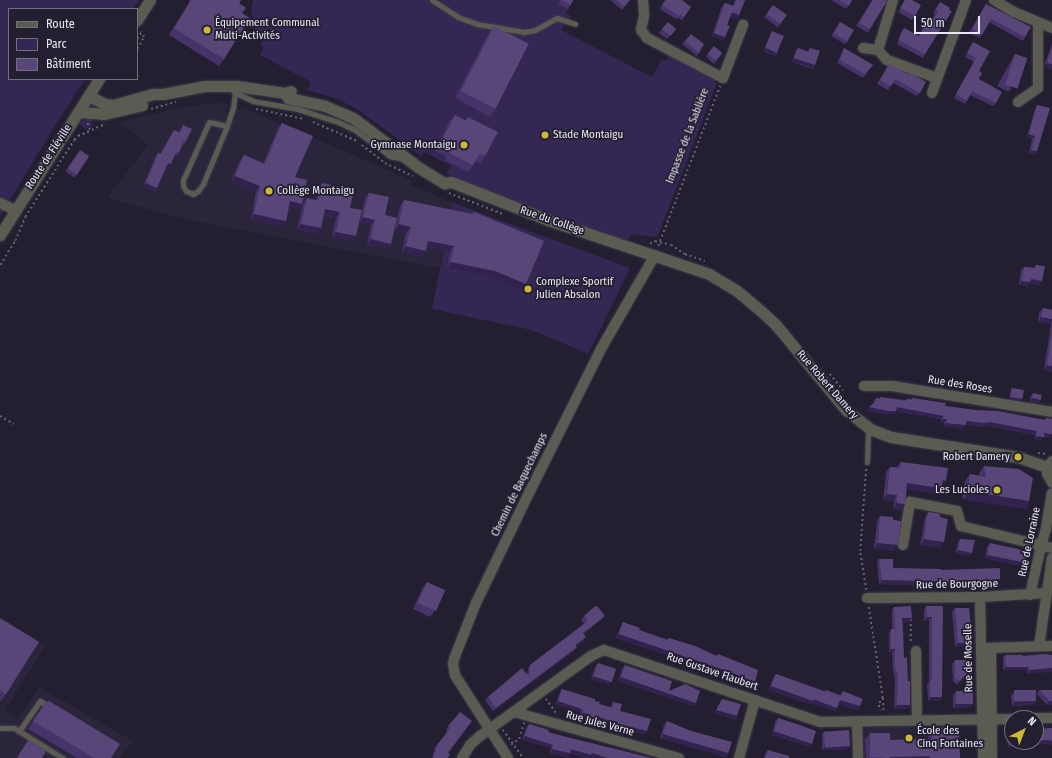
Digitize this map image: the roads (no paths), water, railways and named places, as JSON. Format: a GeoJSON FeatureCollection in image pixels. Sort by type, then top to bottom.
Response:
{"type":"FeatureCollection","features":[{"type":"Feature","properties":{"kind":"street"},"geometry":{"type":"LineString","coordinates":[[138,18],[150,0]]}},
{"type":"Feature","properties":{"kind":"street","name":"Impasse de la Sablière"},"geometry":{"type":"LineString","coordinates":[[643,0],[644,16],[641,30],[647,38],[723,78],[743,25]]}},
{"type":"Feature","properties":{"kind":"street"},"geometry":{"type":"LineString","coordinates":[[878,50],[893,0]]}},
{"type":"Feature","properties":{"kind":"street"},"geometry":{"type":"LineString","coordinates":[[932,93],[963,0]]}},
{"type":"Feature","properties":{"kind":"street"},"geometry":{"type":"LineString","coordinates":[[994,0],[1038,24],[1052,28]]}},
{"type":"Feature","properties":{"kind":"street"},"geometry":{"type":"LineString","coordinates":[[1018,102],[1038,88],[1038,24]]}},
{"type":"Feature","properties":{"kind":"street"},"geometry":{"type":"LineString","coordinates":[[863,48],[878,50],[887,60],[937,78]]}},
{"type":"Feature","properties":{"kind":"street","name":"Route de Fléville"},"geometry":{"type":"LineString","coordinates":[[0,235],[99,80]]}},
{"type":"Feature","properties":{"kind":"street","name":"Rue du Collège"},"geometry":{"type":"LineString","coordinates":[[89,96],[105,104],[113,105],[153,94],[163,94],[204,86],[222,85],[236,90],[285,93],[290,90],[326,99],[354,111],[448,177],[451,182]]}},
{"type":"Feature","properties":{"kind":"street","name":"Rue du Collège"},"geometry":{"type":"LineString","coordinates":[[285,93],[288,98],[325,106],[353,118],[444,183],[451,182],[548,220],[655,255]]}},
{"type":"Feature","properties":{"kind":"street","name":"Rue du Collège"},"geometry":{"type":"LineString","coordinates":[[78,112],[104,114],[123,110],[155,100],[163,94]]}},
{"type":"Feature","properties":{"kind":"street"},"geometry":{"type":"LineString","coordinates":[[0,203],[15,210]]}},
{"type":"Feature","properties":{"kind":"street","name":"Rue Robert Damery"},"geometry":{"type":"LineString","coordinates":[[655,255],[709,274],[750,301],[776,325],[846,410],[870,429],[891,436],[1049,461]]}},
{"type":"Feature","properties":{"kind":"street","name":"Chemin de Baquechamps"},"geometry":{"type":"LineString","coordinates":[[506,754],[495,726],[455,675],[453,664],[454,659],[476,603],[533,485],[601,350],[655,255]]}},
{"type":"Feature","properties":{"kind":"street","name":"Rue des Roses"},"geometry":{"type":"LineString","coordinates":[[864,386],[892,386],[1052,412]]}},
{"type":"Feature","properties":{"kind":"street"},"geometry":{"type":"LineString","coordinates":[[1049,461],[1047,474],[1052,482]]}},
{"type":"Feature","properties":{"kind":"street","name":"Rue de Lorraine"},"geometry":{"type":"LineString","coordinates":[[1030,595],[1046,529],[1052,493]]}},
{"type":"Feature","properties":{"kind":"street"},"geometry":{"type":"LineString","coordinates":[[903,545],[910,502],[957,511],[961,526],[1052,548]]}},
{"type":"Feature","properties":{"kind":"street"},"geometry":{"type":"LineString","coordinates":[[1039,646],[1052,558]]}},
{"type":"Feature","properties":{"kind":"street","name":"Rue de Bourgogne"},"geometry":{"type":"LineString","coordinates":[[867,598],[980,597],[1047,593]]}},
{"type":"Feature","properties":{"kind":"street","name":"Rue de Moselle"},"geometry":{"type":"LineString","coordinates":[[980,597],[981,648],[987,719]]}},
{"type":"Feature","properties":{"kind":"street"},"geometry":{"type":"LineString","coordinates":[[981,648],[1052,646]]}},
{"type":"Feature","properties":{"kind":"street","name":"Rue de Moselle"},"geometry":{"type":"LineString","coordinates":[[987,719],[991,648]]}},
{"type":"Feature","properties":{"kind":"street","name":"Rue Gustave Flaubert"},"geometry":{"type":"LineString","coordinates":[[462,758],[470,745],[591,656],[604,650],[820,722],[1004,719]]}},
{"type":"Feature","properties":{"kind":"street"},"geometry":{"type":"LineString","coordinates":[[916,652],[917,721]]}},
{"type":"Feature","properties":{"kind":"street"},"geometry":{"type":"LineString","coordinates":[[739,758],[755,700]]}},
{"type":"Feature","properties":{"kind":"street","name":"Rue Jules Verne"},"geometry":{"type":"LineString","coordinates":[[514,712],[679,758]]}},
{"type":"Feature","properties":{"kind":"street"},"geometry":{"type":"LineString","coordinates":[[983,758],[987,719]]}},
{"type":"Feature","properties":{"kind":"street"},"geometry":{"type":"LineString","coordinates":[[987,719],[992,758]]}},
{"type":"Feature","properties":{"kind":"street"},"geometry":{"type":"LineString","coordinates":[[858,722],[858,758]]}},
{"type":"Feature","properties":{"kind":"lane"},"geometry":{"type":"LineString","coordinates":[[432,0],[465,20],[477,24],[524,32],[535,30],[557,18],[575,24]]}},
{"type":"Feature","properties":{"kind":"lane"},"geometry":{"type":"LineString","coordinates":[[228,126],[209,122],[183,180],[183,186],[186,191],[193,194],[198,191],[203,184],[228,126],[236,90],[253,101],[298,109],[336,121],[355,130],[390,156],[394,158],[407,158]]}},
{"type":"Feature","properties":{"kind":"lane"},"geometry":{"type":"LineString","coordinates":[[867,462],[868,434],[870,429]]}},
{"type":"Feature","properties":{"kind":"lane"},"geometry":{"type":"LineString","coordinates":[[19,731],[40,701],[53,708]]}},
{"type":"Feature","properties":{"kind":"lane"},"geometry":{"type":"LineString","coordinates":[[0,728],[14,728],[63,758]]}},
{"type":"Feature","properties":{"kind":"place","name":"Équipement Communal Multi-Activités"},"geometry":{"type":"Point","coordinates":[207,30]}},
{"type":"Feature","properties":{"kind":"place","name":"Stade Montaigu"},"geometry":{"type":"Point","coordinates":[545,135]}},
{"type":"Feature","properties":{"kind":"place","name":"Gymnase Montaigu"},"geometry":{"type":"Point","coordinates":[464,145]}},
{"type":"Feature","properties":{"kind":"place","name":"Collège Montaigu"},"geometry":{"type":"Point","coordinates":[269,191]}},
{"type":"Feature","properties":{"kind":"place","name":"Complexe Sportif Julien Absalon"},"geometry":{"type":"Point","coordinates":[528,289]}},
{"type":"Feature","properties":{"kind":"place","name":"Robert Damery"},"geometry":{"type":"Point","coordinates":[1018,457]}},
{"type":"Feature","properties":{"kind":"place","name":"Les Lucioles"},"geometry":{"type":"Point","coordinates":[997,490]}},
{"type":"Feature","properties":{"kind":"place","name":"École des Cinq Fontaines"},"geometry":{"type":"Point","coordinates":[909,738]}}]}
